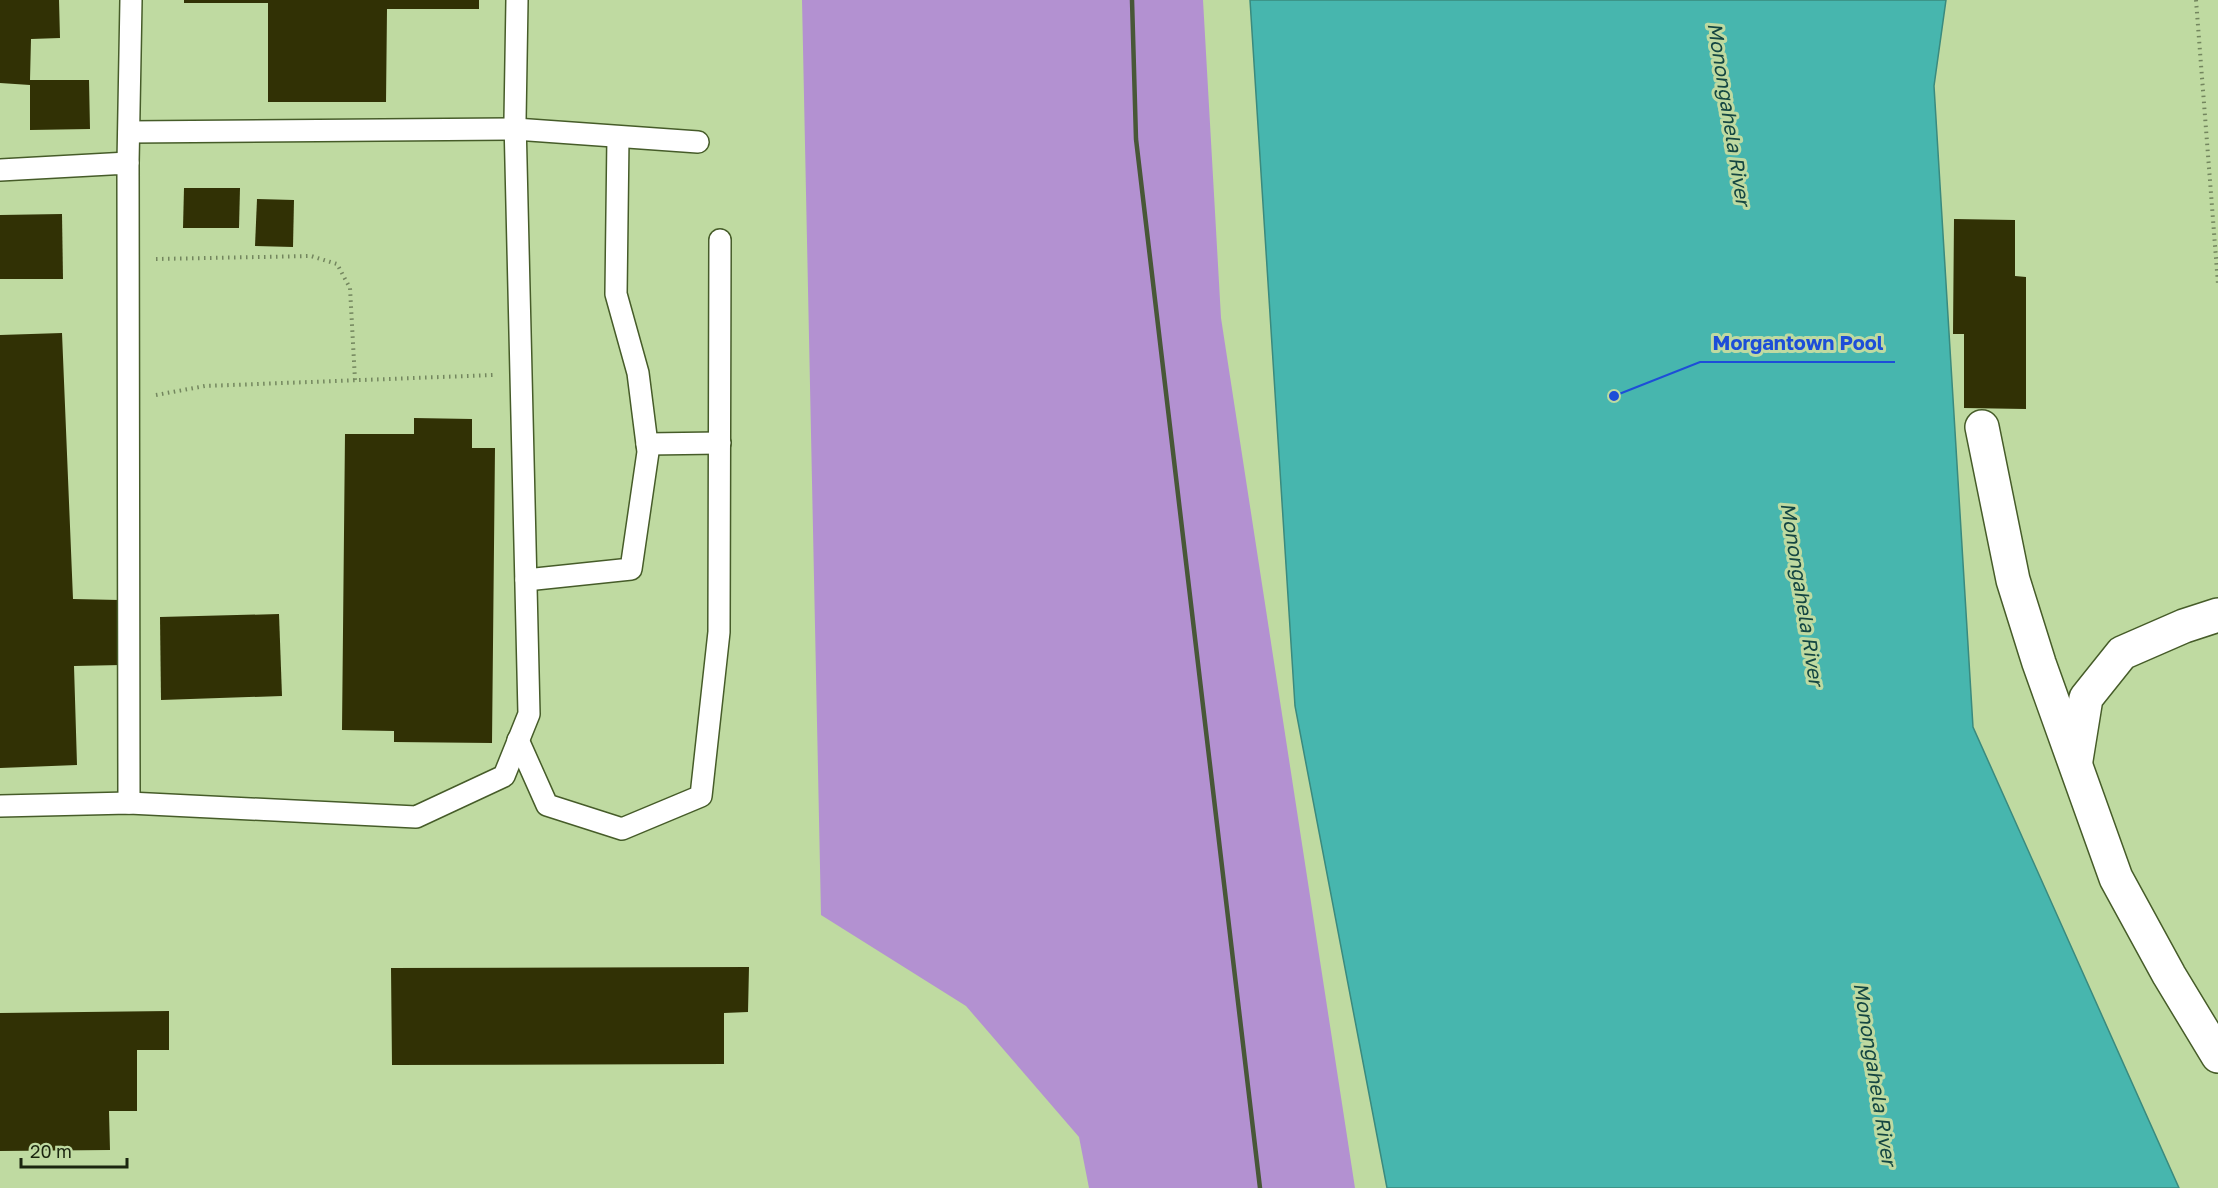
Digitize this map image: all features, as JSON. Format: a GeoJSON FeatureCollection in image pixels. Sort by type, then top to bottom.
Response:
{"type":"FeatureCollection","features":[{"type":"Feature","properties":{"kind":"street"},"geometry":{"type":"LineString","coordinates":[[1982,428],[2013,580],[2038,663],[2116,878],[2169,975],[2218,1056]]}},
{"type":"Feature","properties":{"kind":"street"},"geometry":{"type":"LineString","coordinates":[[2075,764],[2086,698],[2122,653],[2184,626],[2218,615]]}},
{"type":"Feature","properties":{"kind":"lane"},"geometry":{"type":"LineString","coordinates":[[129,802],[128,163],[131,0]]}},
{"type":"Feature","properties":{"kind":"lane"},"geometry":{"type":"LineString","coordinates":[[0,806],[129,802],[416,817],[504,777],[529,714],[515,129],[517,0]]}},
{"type":"Feature","properties":{"kind":"lane"},"geometry":{"type":"LineString","coordinates":[[129,132],[515,129],[698,142]]}},
{"type":"Feature","properties":{"kind":"lane"},"geometry":{"type":"LineString","coordinates":[[526,580],[631,569],[648,452],[638,374],[616,294],[618,136]]}},
{"type":"Feature","properties":{"kind":"lane"},"geometry":{"type":"LineString","coordinates":[[0,170],[128,163]]}},
{"type":"Feature","properties":{"kind":"lane"},"geometry":{"type":"LineString","coordinates":[[518,740],[547,805],[622,829],[701,796],[719,632],[720,240]]}},
{"type":"Feature","properties":{"kind":"lane"},"geometry":{"type":"LineString","coordinates":[[647,444],[720,443]]}},
{"type":"Feature","properties":{"kind":"path"},"geometry":{"type":"LineString","coordinates":[[2196,0],[2218,284]]}},
{"type":"Feature","properties":{"kind":"path"},"geometry":{"type":"LineString","coordinates":[[129,260],[311,256],[337,264],[350,288],[355,380]]}},
{"type":"Feature","properties":{"kind":"path"},"geometry":{"type":"LineString","coordinates":[[129,400],[205,386],[521,374]]}},
{"type":"Feature","properties":{"kind":"shaded area"},"geometry":{"type":"Polygon","coordinates":[[[802,0],[1203,0],[1221,318],[1355,1188],[1089,1188],[1079,1137],[966,1006],[821,915],[802,0]]]}},
{"type":"Feature","properties":{"kind":"water","name":"Monongahela River"},"geometry":{"type":"Polygon","coordinates":[[[1250,0],[1946,0],[1934,86],[1973,727],[2179,1188],[1387,1188],[1295,706],[1250,0]]]}},
{"type":"Feature","properties":{"kind":"building"},"geometry":{"type":"Polygon","coordinates":[[[0,0],[59,0],[60,38],[31,39],[30,80],[89,80],[90,129],[30,130],[30,85],[0,83],[0,0]]]}},
{"type":"Feature","properties":{"kind":"building"},"geometry":{"type":"Polygon","coordinates":[[[184,0],[479,0],[479,9],[387,9],[386,102],[268,102],[268,3],[184,3],[184,0]]]}},
{"type":"Feature","properties":{"kind":"building"},"geometry":{"type":"Polygon","coordinates":[[[184,188],[240,188],[239,228],[183,228],[184,188]]]}},
{"type":"Feature","properties":{"kind":"building"},"geometry":{"type":"Polygon","coordinates":[[[257,199],[294,200],[293,247],[255,246],[257,199]]]}},
{"type":"Feature","properties":{"kind":"building"},"geometry":{"type":"Polygon","coordinates":[[[62,214],[63,279],[0,279],[0,215],[62,214]]]}},
{"type":"Feature","properties":{"kind":"building"},"geometry":{"type":"Polygon","coordinates":[[[1954,219],[2015,220],[2015,276],[2026,277],[2026,409],[1964,408],[1964,334],[1953,334],[1954,219]]]}},
{"type":"Feature","properties":{"kind":"building"},"geometry":{"type":"Polygon","coordinates":[[[62,333],[73,599],[119,600],[121,665],[74,666],[77,765],[0,768],[0,335],[62,333]]]}},
{"type":"Feature","properties":{"kind":"building"},"geometry":{"type":"Polygon","coordinates":[[[414,418],[472,419],[472,448],[495,448],[492,743],[394,742],[394,731],[342,730],[345,434],[414,434],[414,418]]]}},
{"type":"Feature","properties":{"kind":"building"},"geometry":{"type":"Polygon","coordinates":[[[279,614],[282,696],[161,700],[160,617],[279,614]]]}},
{"type":"Feature","properties":{"kind":"building"},"geometry":{"type":"Polygon","coordinates":[[[749,967],[748,1012],[724,1013],[724,1064],[392,1065],[391,968],[749,967]]]}},
{"type":"Feature","properties":{"kind":"building"},"geometry":{"type":"Polygon","coordinates":[[[169,1011],[169,1050],[137,1050],[137,1111],[109,1111],[110,1150],[0,1151],[0,1013],[169,1011]]]}},
{"type":"Feature","properties":{"kind":"railway"},"geometry":{"type":"LineString","coordinates":[[1132,0],[1136,139],[1260,1188]]}},
{"type":"Feature","properties":{"kind":"place","name":"Morgantown Pool"},"geometry":{"type":"Point","coordinates":[1614,396]}}]}
